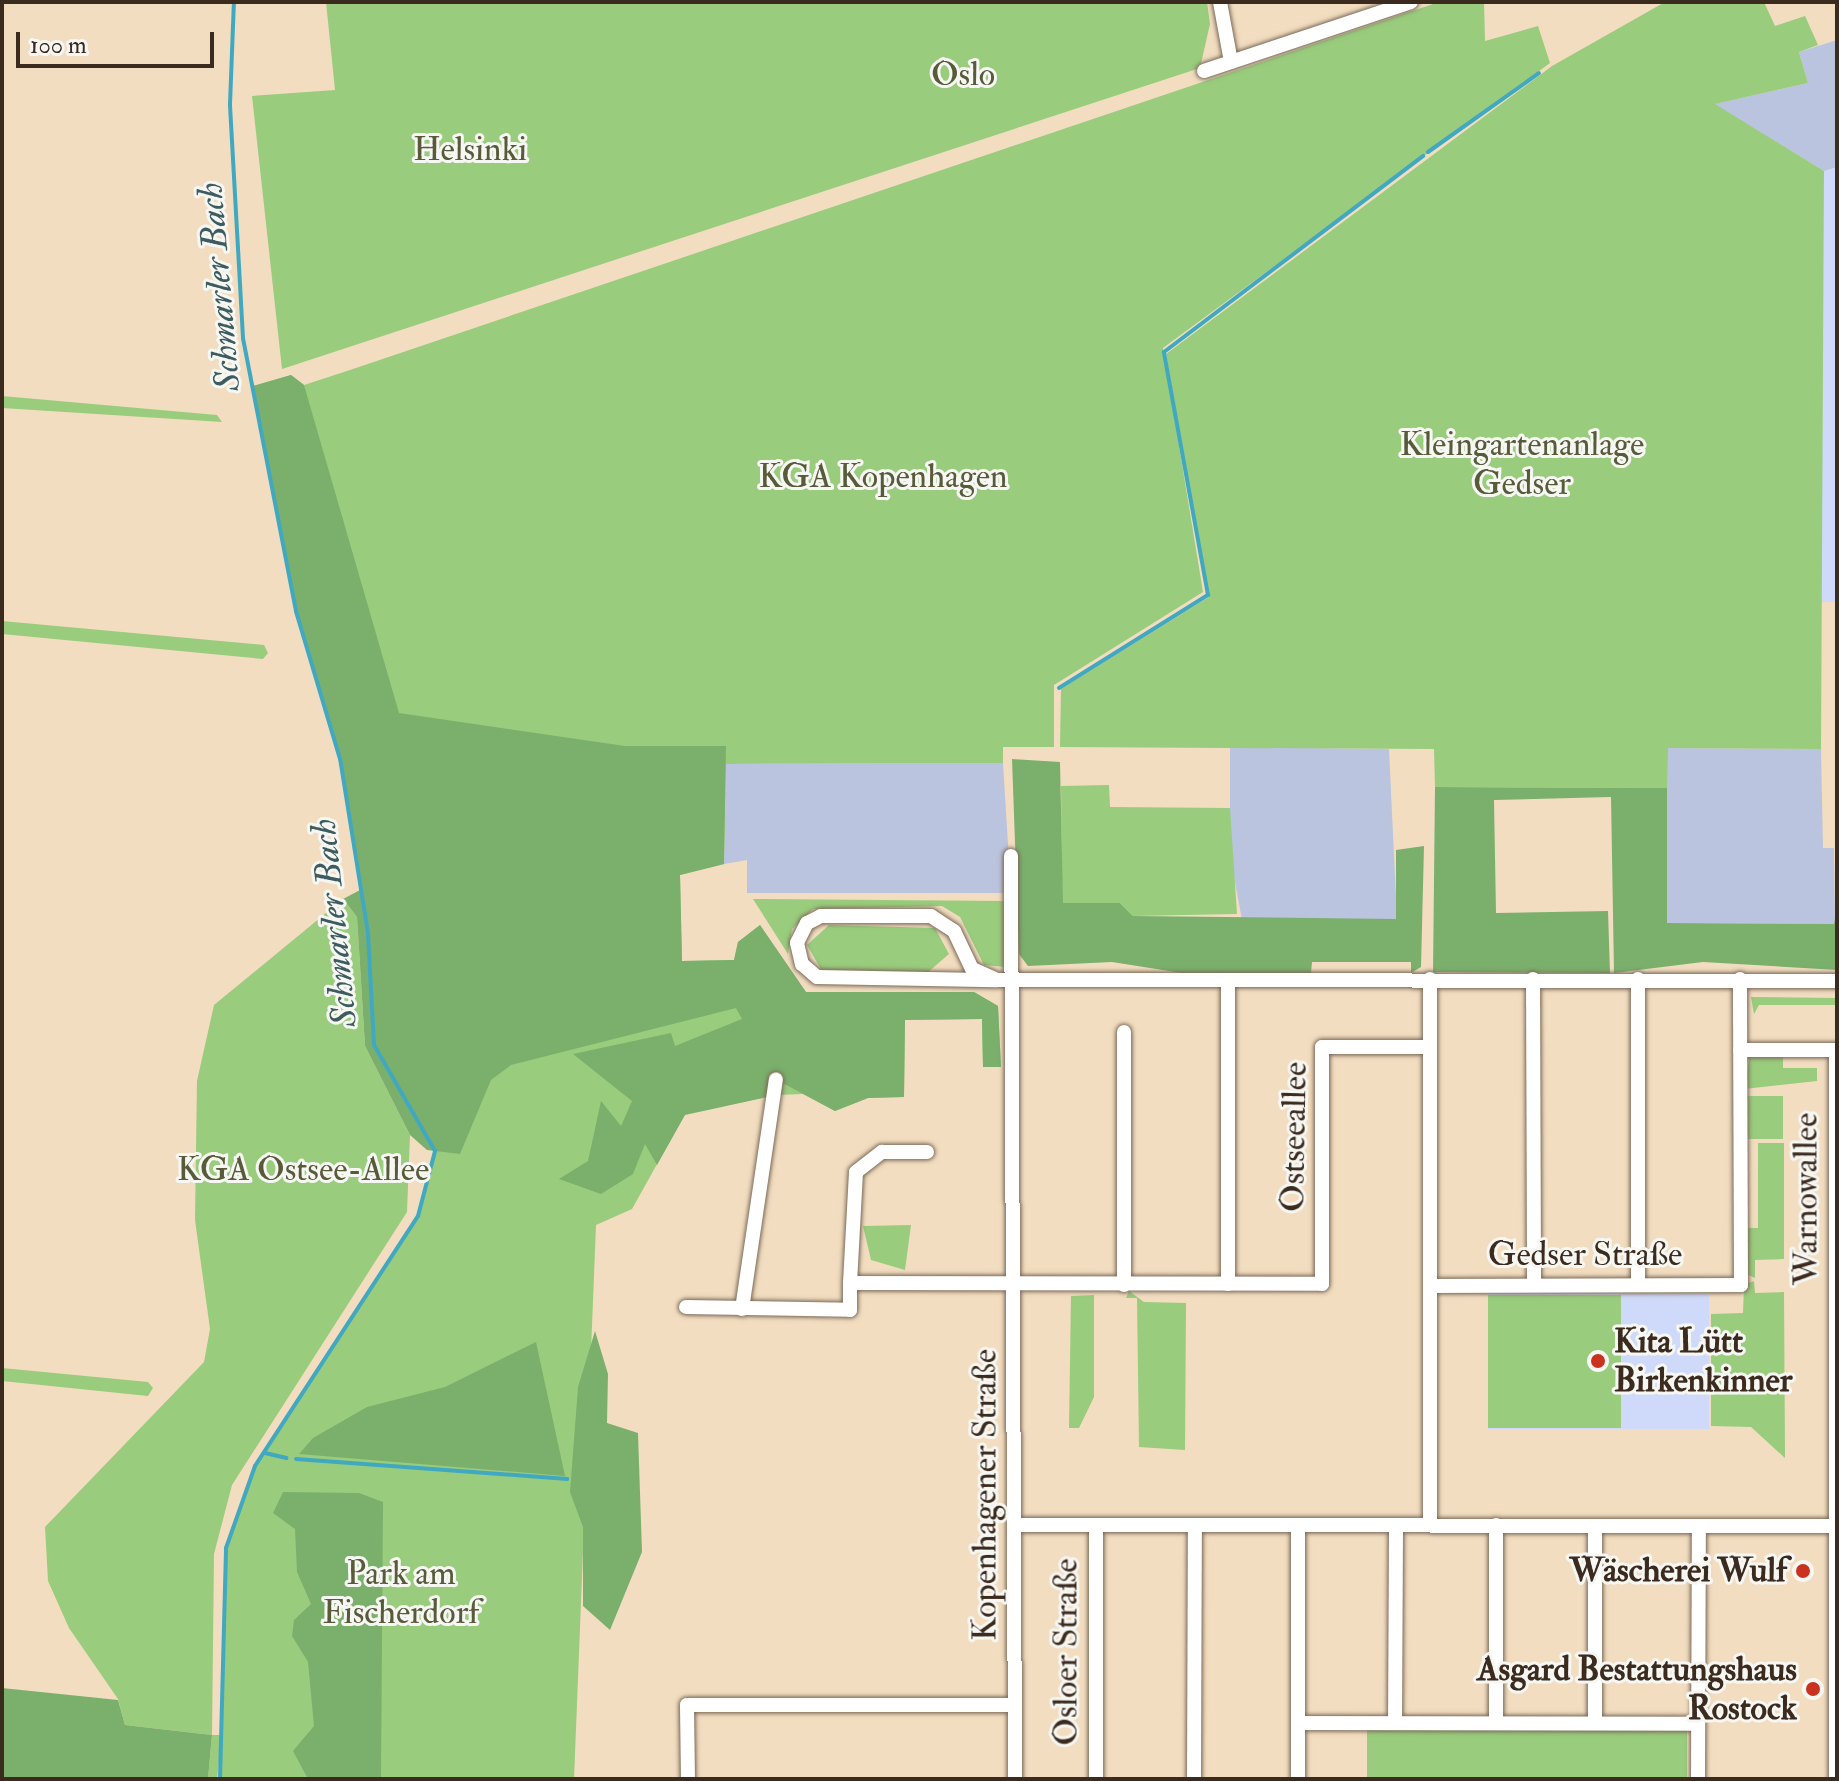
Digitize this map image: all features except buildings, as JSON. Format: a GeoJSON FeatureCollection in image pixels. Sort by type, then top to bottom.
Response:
{"type":"FeatureCollection","features":[{"type":"Feature","properties":{"kind":"street"},"geometry":{"type":"LineString","coordinates":[[1220,2],[1231,62]]}},
{"type":"Feature","properties":{"kind":"street"},"geometry":{"type":"LineString","coordinates":[[1204,71],[1411,2]]}},
{"type":"Feature","properties":{"kind":"street"},"geometry":{"type":"LineString","coordinates":[[1011,856],[1015,980]]}},
{"type":"Feature","properties":{"kind":"street"},"geometry":{"type":"LineString","coordinates":[[997,980],[972,969],[954,931],[931,916],[821,916],[807,923],[797,943],[802,964],[817,977],[997,980],[1837,981]]}},
{"type":"Feature","properties":{"kind":"street"},"geometry":{"type":"LineString","coordinates":[[1430,979],[1430,1525]]}},
{"type":"Feature","properties":{"kind":"street"},"geometry":{"type":"LineString","coordinates":[[1533,979],[1534,1285]]}},
{"type":"Feature","properties":{"kind":"street"},"geometry":{"type":"LineString","coordinates":[[1638,979],[1638,1285]]}},
{"type":"Feature","properties":{"kind":"street"},"geometry":{"type":"LineString","coordinates":[[1740,979],[1740,1050]]}},
{"type":"Feature","properties":{"kind":"street","name":"Kopenhagener Straße"},"geometry":{"type":"LineString","coordinates":[[1015,980],[1015,1779]]}},
{"type":"Feature","properties":{"kind":"street","name":"Ostseeallee"},"geometry":{"type":"LineString","coordinates":[[1228,980],[1228,1284],[1322,1284],[1322,1047],[1430,1047]]}},
{"type":"Feature","properties":{"kind":"street"},"geometry":{"type":"LineString","coordinates":[[1124,1032],[1124,1285]]}},
{"type":"Feature","properties":{"kind":"street","name":"Gedser Straße"},"geometry":{"type":"LineString","coordinates":[[1430,1286],[1741,1285],[1740,1050]]}},
{"type":"Feature","properties":{"kind":"street","name":"Warnowallee"},"geometry":{"type":"LineString","coordinates":[[1740,1050],[1836,1050],[1836,1779]]}},
{"type":"Feature","properties":{"kind":"street"},"geometry":{"type":"LineString","coordinates":[[742,1309],[776,1079]]}},
{"type":"Feature","properties":{"kind":"street"},"geometry":{"type":"LineString","coordinates":[[686,1307],[850,1310],[856,1172],[882,1152],[927,1152]]}},
{"type":"Feature","properties":{"kind":"street"},"geometry":{"type":"LineString","coordinates":[[850,1283],[1228,1284]]}},
{"type":"Feature","properties":{"kind":"street","name":"Osloer Straße"},"geometry":{"type":"LineString","coordinates":[[1015,1525],[1837,1526]]}},
{"type":"Feature","properties":{"kind":"street","name":"Osloer Straße"},"geometry":{"type":"LineString","coordinates":[[1096,1525],[1096,1779]]}},
{"type":"Feature","properties":{"kind":"street"},"geometry":{"type":"LineString","coordinates":[[1194,1779],[1195,1525]]}},
{"type":"Feature","properties":{"kind":"street"},"geometry":{"type":"LineString","coordinates":[[1298,1525],[1298,1779]]}},
{"type":"Feature","properties":{"kind":"street"},"geometry":{"type":"LineString","coordinates":[[1395,1723],[1396,1525]]}},
{"type":"Feature","properties":{"kind":"street"},"geometry":{"type":"LineString","coordinates":[[1496,1525],[1496,1723]]}},
{"type":"Feature","properties":{"kind":"street"},"geometry":{"type":"LineString","coordinates":[[1595,1526],[1595,1723]]}},
{"type":"Feature","properties":{"kind":"street"},"geometry":{"type":"LineString","coordinates":[[1698,1779],[1699,1526]]}},
{"type":"Feature","properties":{"kind":"street"},"geometry":{"type":"LineString","coordinates":[[688,1779],[687,1705],[1015,1705]]}},
{"type":"Feature","properties":{"kind":"street"},"geometry":{"type":"LineString","coordinates":[[1298,1723],[1698,1724]]}},
{"type":"Feature","properties":{"kind":"shaded area"},"geometry":{"type":"Polygon","coordinates":[[[1837,40],[1837,167],[1824,171],[1714,104],[1808,83],[1799,52],[1837,40]]]}},
{"type":"Feature","properties":{"kind":"shaded area"},"geometry":{"type":"Polygon","coordinates":[[[1837,167],[1837,602],[1821,602],[1824,171],[1837,167]]]}},
{"type":"Feature","properties":{"kind":"shaded area"},"geometry":{"type":"Polygon","coordinates":[[[1230,747],[1389,749],[1397,919],[1242,920],[1230,855],[1230,747]]]}},
{"type":"Feature","properties":{"kind":"shaded area"},"geometry":{"type":"Polygon","coordinates":[[[1667,748],[1821,749],[1823,848],[1834,848],[1835,924],[1666,923],[1667,748]]]}},
{"type":"Feature","properties":{"kind":"shaded area"},"geometry":{"type":"Polygon","coordinates":[[[1003,763],[1011,893],[747,893],[747,860],[724,864],[726,764],[1003,763]]]}},
{"type":"Feature","properties":{"kind":"shaded area","name":"Kita Lütt Birkenkinner"},"geometry":{"type":"Polygon","coordinates":[[[1488,1294],[1709,1294],[1709,1429],[1488,1429],[1488,1294]]]}},
{"type":"Feature","properties":{"kind":"green space","name":"Helsinki"},"geometry":{"type":"Polygon","coordinates":[[[326,2],[1207,2],[1210,24],[1200,68],[282,369],[252,96],[335,90],[326,2]]]}},
{"type":"Feature","properties":{"kind":"green space"},"geometry":{"type":"Polygon","coordinates":[[[1439,2],[1484,2],[1485,41],[1538,26],[1550,63],[1163,348],[1203,592],[1054,685],[1054,747],[1003,747],[1003,763],[726,764],[724,864],[680,875],[682,961],[734,960],[738,942],[760,925],[806,992],[974,992],[998,1006],[1001,1067],[983,1067],[982,1019],[905,1020],[904,1097],[868,1098],[835,1111],[803,1094],[776,1095],[685,1114],[632,1209],[596,1225],[574,1779],[219,1779],[226,1548],[255,1466],[418,1216],[435,1151],[374,1045],[362,890],[341,759],[296,611],[253,386],[291,375],[304,385],[1439,2]]]}},
{"type":"Feature","properties":{"kind":"green space","name":"Kleingartenanlage Gedser"},"geometry":{"type":"Polygon","coordinates":[[[1665,2],[1764,2],[1775,26],[1805,16],[1818,45],[1799,52],[1808,83],[1715,104],[1824,171],[1821,749],[1668,748],[1667,788],[1435,787],[1434,749],[1060,747],[1061,689],[1209,597],[1166,354],[1552,66],[1665,2]]]}},
{"type":"Feature","properties":{"kind":"green space"},"geometry":{"type":"Polygon","coordinates":[[[291,375],[304,385],[399,713],[625,746],[726,746],[724,864],[680,875],[682,961],[734,960],[738,942],[760,925],[806,992],[974,992],[998,1006],[1001,1067],[983,1067],[982,1019],[905,1020],[904,1097],[868,1098],[835,1111],[777,1080],[776,1095],[685,1115],[657,1165],[645,1144],[633,1174],[601,1194],[559,1179],[588,1161],[601,1101],[621,1126],[632,1101],[573,1054],[671,1033],[675,1046],[742,1019],[736,1008],[511,1065],[491,1080],[460,1154],[427,1150],[410,1135],[365,1046],[357,917],[343,899],[362,889],[341,759],[296,611],[253,386],[291,375]]]}},
{"type":"Feature","properties":{"kind":"green space"},"geometry":{"type":"Polygon","coordinates":[[[2,396],[217,415],[222,422],[2,408],[2,396]]]}},
{"type":"Feature","properties":{"kind":"green space"},"geometry":{"type":"Polygon","coordinates":[[[2,621],[264,645],[268,653],[263,659],[2,634],[2,621]]]}},
{"type":"Feature","properties":{"kind":"green space"},"geometry":{"type":"Polygon","coordinates":[[[1012,759],[1060,762],[1063,903],[1120,903],[1133,916],[1396,919],[1396,850],[1424,846],[1421,967],[1411,973],[1411,962],[1312,962],[1311,973],[1188,974],[1112,962],[1028,966],[1019,954],[1012,759]]]}},
{"type":"Feature","properties":{"kind":"green space"},"geometry":{"type":"Polygon","coordinates":[[[1109,785],[1110,807],[1230,808],[1237,914],[1133,916],[1120,903],[1062,903],[1061,786],[1109,785]]]}},
{"type":"Feature","properties":{"kind":"green space"},"geometry":{"type":"Polygon","coordinates":[[[1435,787],[1667,788],[1667,923],[1834,924],[1837,908],[1837,970],[1703,962],[1614,973],[1611,797],[1494,800],[1496,913],[1608,911],[1610,973],[1433,972],[1435,787]]]}},
{"type":"Feature","properties":{"kind":"green space","name":"KGA Ostsee-Allee"},"geometry":{"type":"Polygon","coordinates":[[[343,899],[357,917],[365,1046],[410,1135],[407,1212],[232,1485],[214,1554],[212,1735],[125,1725],[118,1699],[69,1628],[48,1581],[45,1527],[204,1362],[210,1329],[195,1220],[197,1081],[214,1005],[343,899]]]}},
{"type":"Feature","properties":{"kind":"green space"},"geometry":{"type":"Polygon","coordinates":[[[753,899],[1005,901],[1005,967],[984,965],[960,917],[942,906],[813,909],[792,929],[788,954],[753,899]]]}},
{"type":"Feature","properties":{"kind":"green space"},"geometry":{"type":"Polygon","coordinates":[[[829,925],[935,928],[949,954],[927,973],[822,971],[807,945],[829,925]]]}},
{"type":"Feature","properties":{"kind":"green space"},"geometry":{"type":"Polygon","coordinates":[[[1751,997],[1837,998],[1837,1005],[1759,1005],[1754,1014],[1751,997]]]}},
{"type":"Feature","properties":{"kind":"green space"},"geometry":{"type":"Polygon","coordinates":[[[1750,1055],[1783,1055],[1783,1068],[1817,1068],[1817,1081],[1744,1089],[1750,1055]]]}},
{"type":"Feature","properties":{"kind":"green space"},"geometry":{"type":"Polygon","coordinates":[[[1744,1096],[1783,1096],[1783,1139],[1744,1139],[1744,1096]]]}},
{"type":"Feature","properties":{"kind":"green space"},"geometry":{"type":"Polygon","coordinates":[[[1758,1143],[1784,1143],[1784,1259],[1755,1260],[1755,1278],[1746,1274],[1746,1228],[1758,1228],[1758,1143]]]}},
{"type":"Feature","properties":{"kind":"green space"},"geometry":{"type":"Polygon","coordinates":[[[911,1225],[905,1270],[871,1260],[863,1226],[911,1225]]]}},
{"type":"Feature","properties":{"kind":"green space"},"geometry":{"type":"Polygon","coordinates":[[[1754,1281],[1755,1293],[1784,1292],[1785,1458],[1751,1427],[1711,1426],[1711,1314],[1743,1313],[1744,1285],[1754,1281]]]}},
{"type":"Feature","properties":{"kind":"green space"},"geometry":{"type":"Polygon","coordinates":[[[1129,1291],[1144,1302],[1186,1303],[1185,1450],[1139,1447],[1137,1298],[1126,1298],[1129,1291]]]}},
{"type":"Feature","properties":{"kind":"green space"},"geometry":{"type":"Polygon","coordinates":[[[1094,1295],[1094,1397],[1079,1428],[1069,1428],[1071,1296],[1094,1295]]]}},
{"type":"Feature","properties":{"kind":"green space"},"geometry":{"type":"Polygon","coordinates":[[[1488,1295],[1621,1295],[1621,1428],[1488,1428],[1488,1295]]]}},
{"type":"Feature","properties":{"kind":"green space"},"geometry":{"type":"Polygon","coordinates":[[[595,1331],[608,1374],[607,1423],[638,1433],[642,1552],[610,1630],[583,1606],[583,1527],[570,1492],[578,1387],[595,1331]]]}},
{"type":"Feature","properties":{"kind":"green space"},"geometry":{"type":"Polygon","coordinates":[[[536,1342],[565,1476],[299,1454],[313,1438],[367,1407],[445,1387],[536,1342]]]}},
{"type":"Feature","properties":{"kind":"green space"},"geometry":{"type":"Polygon","coordinates":[[[2,1368],[148,1382],[153,1388],[148,1396],[2,1381],[2,1368]]]}},
{"type":"Feature","properties":{"kind":"green space"},"geometry":{"type":"Polygon","coordinates":[[[283,1492],[359,1493],[383,1502],[381,1779],[308,1779],[293,1751],[314,1726],[308,1662],[292,1636],[294,1620],[311,1604],[297,1572],[295,1529],[273,1513],[283,1492]]]}},
{"type":"Feature","properties":{"kind":"green space"},"geometry":{"type":"Polygon","coordinates":[[[2,1688],[118,1700],[125,1725],[212,1735],[208,1779],[2,1779],[2,1688]]]}},
{"type":"Feature","properties":{"kind":"green space"},"geometry":{"type":"Polygon","coordinates":[[[1367,1728],[1687,1728],[1687,1779],[1367,1779],[1367,1728]]]}},
{"type":"Feature","properties":{"kind":"green space"},"geometry":{"type":"Polygon","coordinates":[[[212,1735],[222,1735],[217,1779],[208,1779],[212,1735]]]}},
{"type":"Feature","properties":{"kind":"waterway","name":"Schmarler Bach"},"geometry":{"type":"LineString","coordinates":[[220,1779],[226,1548],[255,1466],[418,1216],[435,1151],[374,1045],[368,933],[340,759],[296,611],[243,338],[230,104],[234,2]]}},
{"type":"Feature","properties":{"kind":"waterway"},"geometry":{"type":"LineString","coordinates":[[1428,152],[1539,73]]}},
{"type":"Feature","properties":{"kind":"waterway"},"geometry":{"type":"LineString","coordinates":[[1059,688],[1208,595],[1164,352],[1423,156]]}},
{"type":"Feature","properties":{"kind":"waterway"},"geometry":{"type":"LineString","coordinates":[[265,1453],[286,1458]]}},
{"type":"Feature","properties":{"kind":"waterway"},"geometry":{"type":"LineString","coordinates":[[296,1459],[567,1479]]}},
{"type":"Feature","properties":{"kind":"place","name":"Kita Lütt Birkenkinner"},"geometry":{"type":"Point","coordinates":[1598,1361]}},
{"type":"Feature","properties":{"kind":"place","name":"Wäscherei Wulf"},"geometry":{"type":"Point","coordinates":[1803,1571]}},
{"type":"Feature","properties":{"kind":"place","name":"Asgard Bestattungshaus Rostock"},"geometry":{"type":"Point","coordinates":[1813,1689]}},
{"type":"Feature","properties":{"kind":"park label","name":"Oslo"},"geometry":{"type":"Point","coordinates":[963,75]}},
{"type":"Feature","properties":{"kind":"park label","name":"KGA Kopenhagen"},"geometry":{"type":"Point","coordinates":[883,477]}},
{"type":"Feature","properties":{"kind":"park label","name":"Park am Fischerdorf"},"geometry":{"type":"Point","coordinates":[401,1592]}}]}
